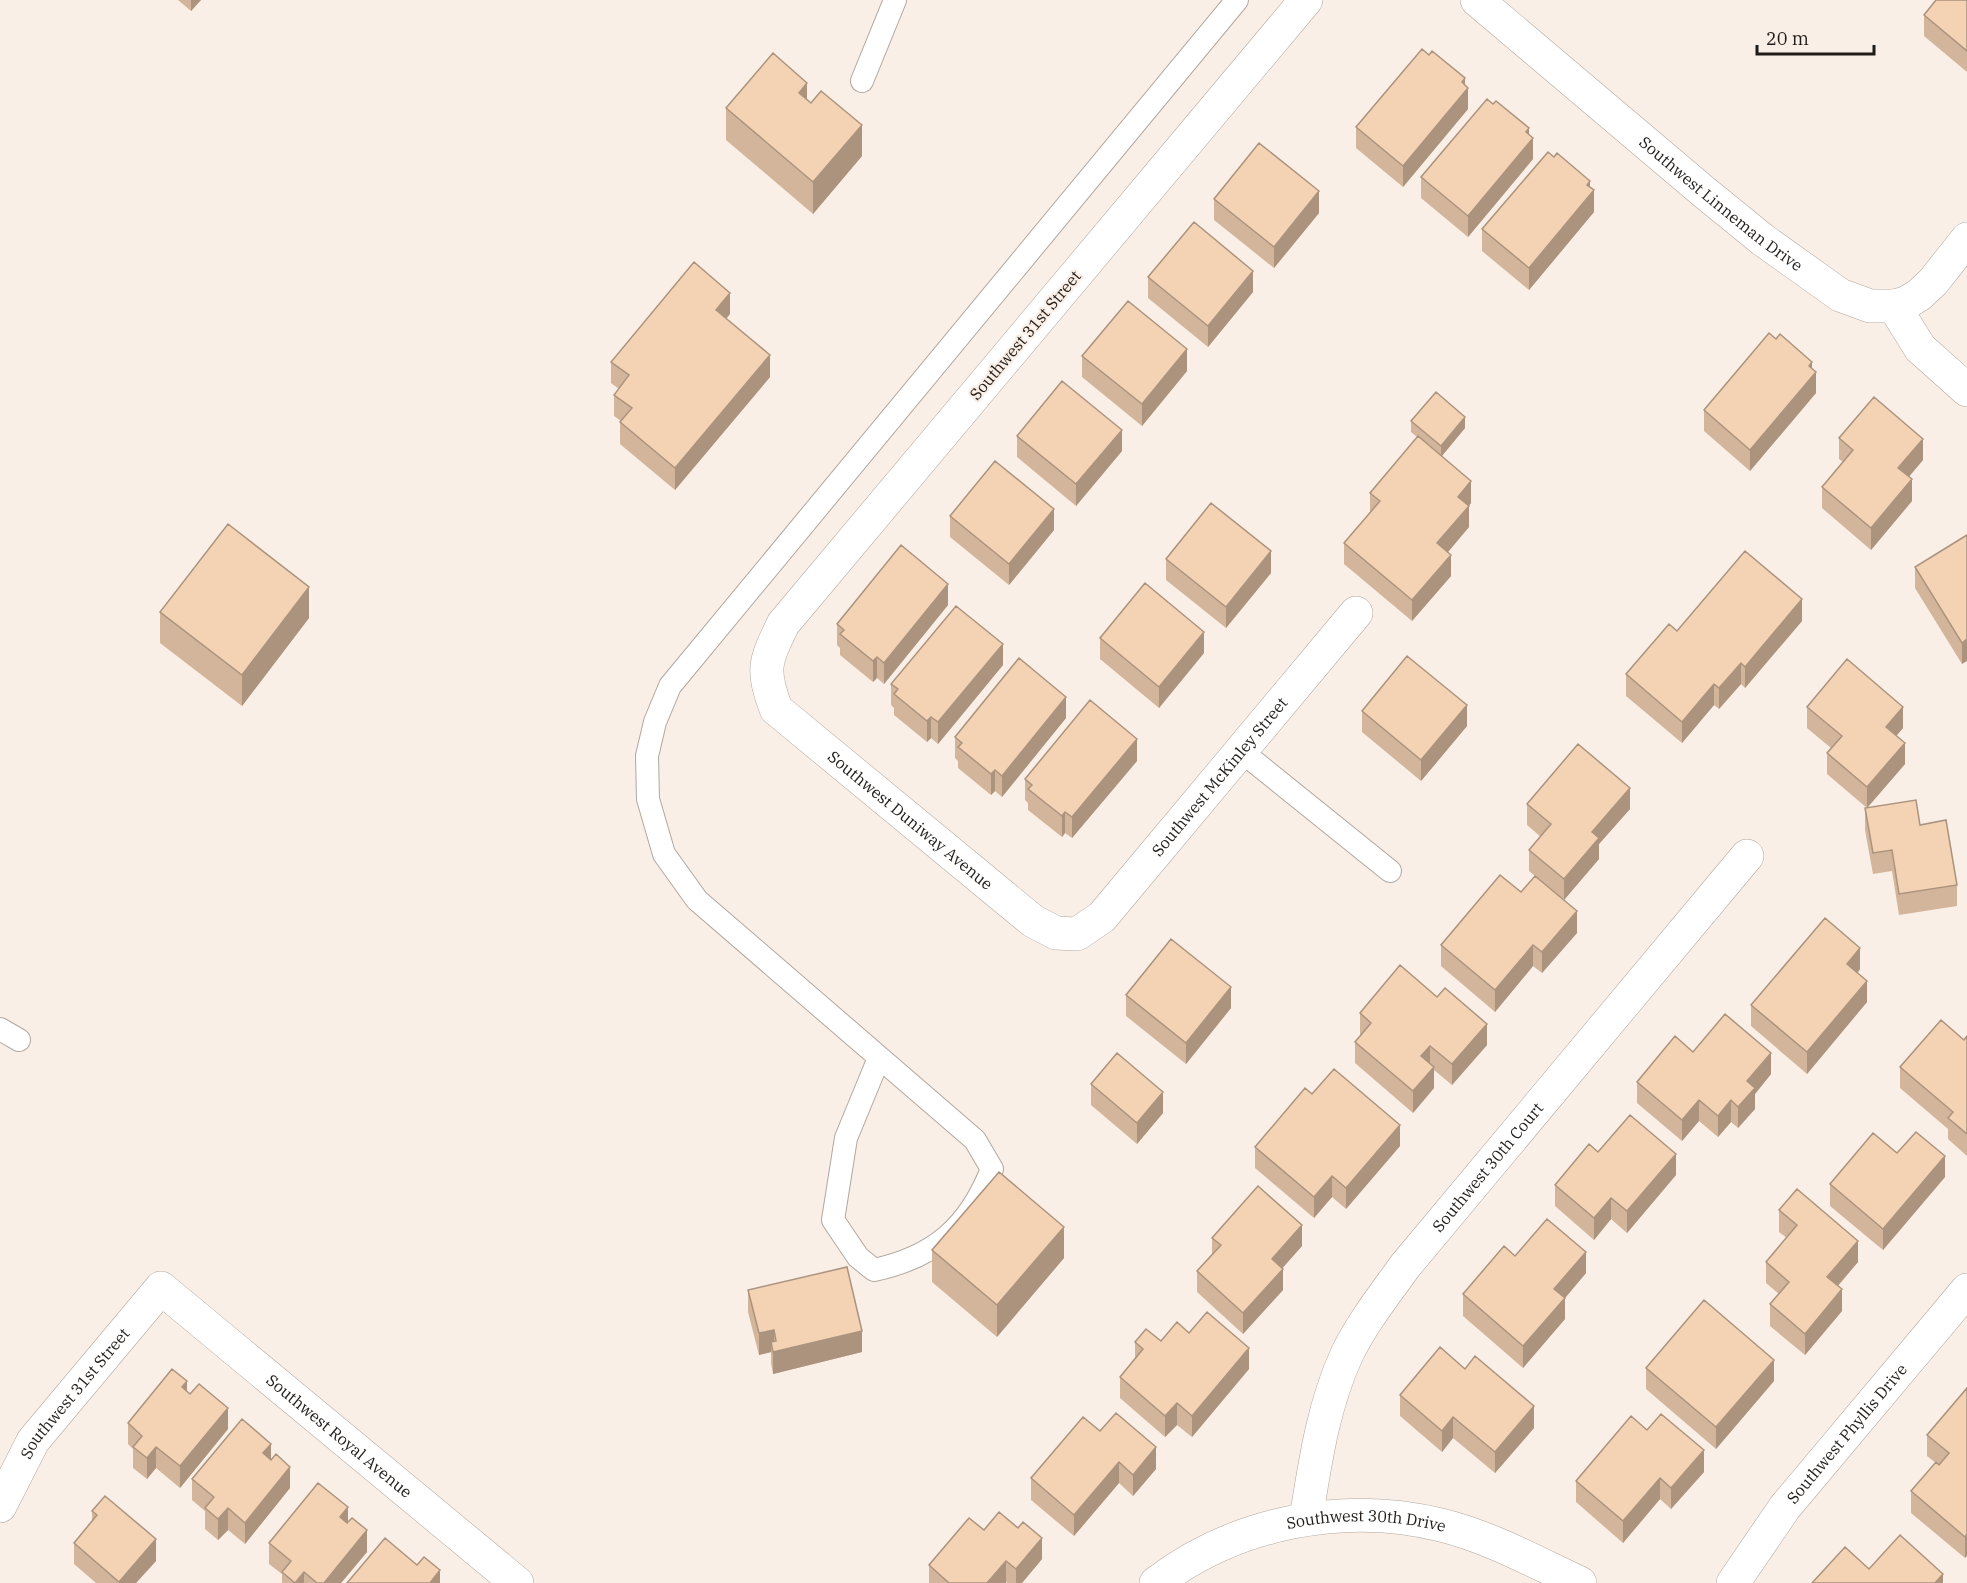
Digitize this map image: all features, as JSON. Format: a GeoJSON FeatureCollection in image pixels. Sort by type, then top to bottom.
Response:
{"type":"FeatureCollection","features":[{"type":"Feature","properties":{"kind":"street","name":"Southwest 31st Street"},"geometry":{"type":"LineString","coordinates":[[766,682],[768,656],[783,624],[1306,0]]}},
{"type":"Feature","properties":{"kind":"street","name":"Southwest Linneman Drive"},"geometry":{"type":"LineString","coordinates":[[1477,0],[1665,159],[1791,261],[1840,295],[1870,306],[1894,306]]}},
{"type":"Feature","properties":{"kind":"street"},"geometry":{"type":"LineString","coordinates":[[1967,239],[1933,282],[1919,295],[1906,303],[1894,306],[1920,348],[1967,390]]}},
{"type":"Feature","properties":{"kind":"street","name":"Southwest McKinley Street"},"geometry":{"type":"LineString","coordinates":[[1077,934],[1102,917],[1356,613]]}},
{"type":"Feature","properties":{"kind":"street","name":"Southwest Duniway Avenue"},"geometry":{"type":"LineString","coordinates":[[766,682],[776,709],[1033,921],[1056,933],[1077,934]]}},
{"type":"Feature","properties":{"kind":"street","name":"Southwest 30th Court"},"geometry":{"type":"LineString","coordinates":[[1306,1519],[1317,1449],[1328,1407],[1347,1354],[1374,1309],[1405,1266],[1747,856]]}},
{"type":"Feature","properties":{"kind":"street","name":"Southwest 31st Street"},"geometry":{"type":"LineString","coordinates":[[0,1506],[33,1441],[161,1288]]}},
{"type":"Feature","properties":{"kind":"street","name":"Southwest Royal Avenue"},"geometry":{"type":"LineString","coordinates":[[161,1288],[517,1583]]}},
{"type":"Feature","properties":{"kind":"street","name":"Southwest Phyllis Drive"},"geometry":{"type":"LineString","coordinates":[[1732,1583],[1785,1507],[1967,1290]]}},
{"type":"Feature","properties":{"kind":"street","name":"Southwest 30th Drive"},"geometry":{"type":"LineString","coordinates":[[1156,1583],[1198,1554],[1244,1535],[1306,1519],[1360,1515],[1401,1518],[1442,1525],[1496,1543],[1580,1583]]}},
{"type":"Feature","properties":{"kind":"lane"},"geometry":{"type":"LineString","coordinates":[[862,81],[895,0]]}},
{"type":"Feature","properties":{"kind":"lane"},"geometry":{"type":"LineString","coordinates":[[879,1058],[846,1138],[833,1220],[858,1257],[874,1270],[895,1266],[916,1258],[940,1242],[967,1218],[983,1193],[992,1169],[975,1140],[697,900],[679,878],[664,854],[648,799],[647,756],[654,722],[670,686],[1237,0]]}},
{"type":"Feature","properties":{"kind":"lane"},"geometry":{"type":"LineString","coordinates":[[1241,751],[1390,871]]}},
{"type":"Feature","properties":{"kind":"building"},"geometry":{"type":"Polygon","coordinates":[[[1936,0],[1967,0],[1967,51],[1924,15],[1936,0]]]}},
{"type":"Feature","properties":{"kind":"building"},"geometry":{"type":"Polygon","coordinates":[[[1422,49],[1429,55],[1432,51],[1465,78],[1462,82],[1468,88],[1403,166],[1356,127],[1422,49]]]}},
{"type":"Feature","properties":{"kind":"building"},"geometry":{"type":"Polygon","coordinates":[[[773,53],[807,83],[799,93],[811,103],[821,91],[862,125],[813,182],[726,108],[773,53]]]}},
{"type":"Feature","properties":{"kind":"building"},"geometry":{"type":"Polygon","coordinates":[[[1487,99],[1493,104],[1496,101],[1529,128],[1526,132],[1533,138],[1468,216],[1421,177],[1487,99]]]}},
{"type":"Feature","properties":{"kind":"building"},"geometry":{"type":"Polygon","coordinates":[[[1259,143],[1319,191],[1274,247],[1214,199],[1259,143]]]}},
{"type":"Feature","properties":{"kind":"building"},"geometry":{"type":"Polygon","coordinates":[[[1548,152],[1554,157],[1557,153],[1590,181],[1587,185],[1594,190],[1529,268],[1482,229],[1548,152]]]}},
{"type":"Feature","properties":{"kind":"building"},"geometry":{"type":"Polygon","coordinates":[[[1194,222],[1253,271],[1208,326],[1148,277],[1194,222]]]}},
{"type":"Feature","properties":{"kind":"building"},"geometry":{"type":"Polygon","coordinates":[[[694,262],[730,293],[716,310],[770,355],[675,468],[620,422],[632,408],[614,395],[629,375],[611,362],[694,262]]]}},
{"type":"Feature","properties":{"kind":"building"},"geometry":{"type":"Polygon","coordinates":[[[1128,301],[1187,349],[1142,404],[1082,356],[1128,301]]]}},
{"type":"Feature","properties":{"kind":"building"},"geometry":{"type":"Polygon","coordinates":[[[1769,333],[1776,339],[1780,334],[1812,362],[1809,366],[1816,372],[1750,450],[1704,410],[1769,333]]]}},
{"type":"Feature","properties":{"kind":"building"},"geometry":{"type":"Polygon","coordinates":[[[1062,381],[1122,430],[1076,484],[1017,436],[1062,381]]]}},
{"type":"Feature","properties":{"kind":"building"},"geometry":{"type":"Polygon","coordinates":[[[1436,392],[1465,417],[1441,446],[1411,421],[1436,392]]]}},
{"type":"Feature","properties":{"kind":"building"},"geometry":{"type":"Polygon","coordinates":[[[1874,397],[1923,439],[1898,468],[1912,479],[1871,528],[1822,487],[1853,450],[1839,438],[1874,397]]]}},
{"type":"Feature","properties":{"kind":"building"},"geometry":{"type":"Polygon","coordinates":[[[1418,436],[1471,481],[1458,497],[1469,506],[1437,543],[1451,555],[1412,600],[1344,543],[1380,501],[1370,493],[1418,436]]]}},
{"type":"Feature","properties":{"kind":"building"},"geometry":{"type":"Polygon","coordinates":[[[995,461],[1054,509],[1009,564],[950,516],[995,461]]]}},
{"type":"Feature","properties":{"kind":"building"},"geometry":{"type":"Polygon","coordinates":[[[1211,503],[1271,551],[1226,607],[1166,559],[1211,503]]]}},
{"type":"Feature","properties":{"kind":"building"},"geometry":{"type":"Polygon","coordinates":[[[228,524],[309,587],[242,675],[160,612],[228,524]]]}},
{"type":"Feature","properties":{"kind":"building"},"geometry":{"type":"Polygon","coordinates":[[[1967,535],[1967,639],[1962,643],[1915,567],[1967,535]]]}},
{"type":"Feature","properties":{"kind":"building"},"geometry":{"type":"Polygon","coordinates":[[[901,545],[948,584],[884,663],[877,657],[873,661],[840,634],[844,630],[837,624],[901,545]]]}},
{"type":"Feature","properties":{"kind":"building"},"geometry":{"type":"Polygon","coordinates":[[[1745,551],[1802,599],[1745,667],[1741,663],[1719,688],[1714,684],[1682,722],[1626,674],[1669,624],[1677,631],[1745,551]]]}},
{"type":"Feature","properties":{"kind":"building"},"geometry":{"type":"Polygon","coordinates":[[[1145,583],[1204,632],[1159,687],[1100,638],[1145,583]]]}},
{"type":"Feature","properties":{"kind":"building"},"geometry":{"type":"Polygon","coordinates":[[[956,606],[1003,644],[938,722],[931,717],[927,721],[894,694],[898,689],[891,684],[956,606]]]}},
{"type":"Feature","properties":{"kind":"building"},"geometry":{"type":"Polygon","coordinates":[[[1407,656],[1467,705],[1421,760],[1362,711],[1407,656]]]}},
{"type":"Feature","properties":{"kind":"building"},"geometry":{"type":"Polygon","coordinates":[[[1019,658],[1066,697],[1002,776],[995,770],[991,774],[958,747],[962,743],[955,737],[1019,658]]]}},
{"type":"Feature","properties":{"kind":"building"},"geometry":{"type":"Polygon","coordinates":[[[1847,659],[1903,707],[1886,727],[1905,743],[1867,787],[1827,753],[1842,736],[1807,707],[1847,659]]]}},
{"type":"Feature","properties":{"kind":"building"},"geometry":{"type":"Polygon","coordinates":[[[1090,700],[1137,739],[1072,817],[1065,812],[1062,816],[1028,789],[1032,785],[1025,779],[1090,700]]]}},
{"type":"Feature","properties":{"kind":"building"},"geometry":{"type":"Polygon","coordinates":[[[1578,744],[1630,788],[1592,832],[1599,838],[1564,879],[1529,850],[1551,824],[1527,804],[1578,744]]]}},
{"type":"Feature","properties":{"kind":"building"},"geometry":{"type":"Polygon","coordinates":[[[1916,800],[1920,825],[1946,820],[1957,885],[1899,894],[1892,850],[1873,853],[1865,808],[1916,800]]]}},
{"type":"Feature","properties":{"kind":"building"},"geometry":{"type":"Polygon","coordinates":[[[1500,875],[1521,892],[1535,876],[1577,911],[1542,952],[1533,945],[1495,990],[1441,945],[1500,875]]]}},
{"type":"Feature","properties":{"kind":"building"},"geometry":{"type":"Polygon","coordinates":[[[1825,918],[1860,948],[1847,964],[1867,981],[1807,1052],[1751,1005],[1825,918]]]}},
{"type":"Feature","properties":{"kind":"building"},"geometry":{"type":"Polygon","coordinates":[[[1171,939],[1231,987],[1186,1043],[1126,995],[1171,939]]]}},
{"type":"Feature","properties":{"kind":"building"},"geometry":{"type":"Polygon","coordinates":[[[1400,965],[1437,997],[1445,988],[1487,1024],[1452,1064],[1430,1046],[1421,1056],[1434,1067],[1413,1091],[1355,1042],[1371,1023],[1360,1013],[1400,965]]]}},
{"type":"Feature","properties":{"kind":"building"},"geometry":{"type":"Polygon","coordinates":[[[1725,1014],[1771,1053],[1747,1081],[1755,1088],[1738,1107],[1731,1100],[1718,1116],[1699,1100],[1682,1120],[1637,1082],[1675,1036],[1693,1052],[1725,1014]]]}},
{"type":"Feature","properties":{"kind":"building"},"geometry":{"type":"Polygon","coordinates":[[[1941,1020],[1964,1040],[1967,1036],[1967,1134],[1948,1118],[1953,1112],[1900,1067],[1941,1020]]]}},
{"type":"Feature","properties":{"kind":"building"},"geometry":{"type":"Polygon","coordinates":[[[1117,1053],[1163,1092],[1137,1123],[1091,1084],[1117,1053]]]}},
{"type":"Feature","properties":{"kind":"building"},"geometry":{"type":"Polygon","coordinates":[[[1334,1069],[1400,1125],[1346,1188],[1332,1176],[1314,1197],[1255,1147],[1305,1088],[1312,1094],[1334,1069]]]}},
{"type":"Feature","properties":{"kind":"building"},"geometry":{"type":"Polygon","coordinates":[[[1630,1115],[1676,1154],[1627,1211],[1611,1198],[1594,1218],[1555,1185],[1589,1144],[1598,1152],[1630,1115]]]}},
{"type":"Feature","properties":{"kind":"building"},"geometry":{"type":"Polygon","coordinates":[[[1916,1132],[1945,1156],[1883,1229],[1830,1184],[1873,1133],[1897,1153],[1916,1132]]]}},
{"type":"Feature","properties":{"kind":"building"},"geometry":{"type":"Polygon","coordinates":[[[999,1172],[1064,1227],[997,1305],[932,1250],[999,1172]]]}},
{"type":"Feature","properties":{"kind":"building"},"geometry":{"type":"Polygon","coordinates":[[[1258,1186],[1302,1225],[1272,1259],[1283,1269],[1243,1313],[1197,1271],[1221,1245],[1212,1238],[1258,1186]]]}},
{"type":"Feature","properties":{"kind":"building"},"geometry":{"type":"Polygon","coordinates":[[[1797,1189],[1858,1241],[1827,1277],[1842,1289],[1805,1334],[1770,1304],[1789,1282],[1766,1262],[1797,1225],[1779,1210],[1797,1189]]]}},
{"type":"Feature","properties":{"kind":"building"},"geometry":{"type":"Polygon","coordinates":[[[1547,1219],[1586,1252],[1554,1289],[1565,1298],[1523,1346],[1463,1294],[1504,1246],[1515,1256],[1547,1219]]]}},
{"type":"Feature","properties":{"kind":"building"},"geometry":{"type":"Polygon","coordinates":[[[847,1267],[862,1331],[773,1352],[771,1342],[776,1341],[774,1330],[759,1333],[748,1290],[847,1267]]]}},
{"type":"Feature","properties":{"kind":"building"},"geometry":{"type":"Polygon","coordinates":[[[1704,1300],[1774,1360],[1716,1427],[1646,1368],[1704,1300]]]}},
{"type":"Feature","properties":{"kind":"building"},"geometry":{"type":"Polygon","coordinates":[[[1207,1312],[1249,1348],[1192,1416],[1177,1403],[1165,1416],[1120,1377],[1143,1349],[1135,1342],[1146,1329],[1161,1341],[1177,1322],[1189,1333],[1207,1312]]]}},
{"type":"Feature","properties":{"kind":"building"},"geometry":{"type":"Polygon","coordinates":[[[1440,1347],[1465,1369],[1475,1356],[1534,1406],[1495,1452],[1453,1417],[1442,1431],[1400,1395],[1440,1347]]]}},
{"type":"Feature","properties":{"kind":"building"},"geometry":{"type":"Polygon","coordinates":[[[172,1369],[187,1381],[182,1387],[190,1394],[199,1384],[228,1408],[180,1466],[156,1447],[147,1458],[133,1447],[142,1436],[128,1423],[172,1369]]]}},
{"type":"Feature","properties":{"kind":"building"},"geometry":{"type":"Polygon","coordinates":[[[1967,1388],[1967,1534],[1965,1537],[1911,1491],[1936,1462],[1939,1465],[1949,1453],[1927,1435],[1967,1388]]]}},
{"type":"Feature","properties":{"kind":"building"},"geometry":{"type":"Polygon","coordinates":[[[1116,1413],[1156,1447],[1133,1475],[1119,1462],[1074,1515],[1031,1478],[1083,1417],[1100,1431],[1116,1413]]]}},
{"type":"Feature","properties":{"kind":"building"},"geometry":{"type":"Polygon","coordinates":[[[1661,1414],[1704,1450],[1671,1488],[1660,1478],[1623,1521],[1576,1481],[1631,1416],[1647,1430],[1661,1414]]]}},
{"type":"Feature","properties":{"kind":"building"},"geometry":{"type":"Polygon","coordinates":[[[242,1419],[271,1444],[263,1453],[271,1460],[276,1454],[290,1467],[245,1523],[228,1508],[218,1519],[205,1508],[214,1497],[192,1479],[242,1419]]]}},
{"type":"Feature","properties":{"kind":"building"},"geometry":{"type":"Polygon","coordinates":[[[318,1483],[348,1507],[340,1517],[347,1523],[352,1518],[367,1530],[324,1583],[317,1583],[304,1572],[295,1583],[282,1572],[291,1561],[269,1543],[318,1483]]]}},
{"type":"Feature","properties":{"kind":"building"},"geometry":{"type":"Polygon","coordinates":[[[105,1496],[156,1539],[119,1582],[74,1543],[97,1515],[92,1511],[105,1496]]]}},
{"type":"Feature","properties":{"kind":"building"},"geometry":{"type":"Polygon","coordinates":[[[999,1512],[1018,1528],[1023,1522],[1042,1538],[1016,1569],[1006,1561],[987,1583],[949,1583],[929,1565],[969,1518],[984,1530],[999,1512]]]}},
{"type":"Feature","properties":{"kind":"building"},"geometry":{"type":"Polygon","coordinates":[[[1900,1535],[1943,1574],[1935,1583],[1812,1583],[1845,1547],[1869,1569],[1900,1535]]]}},
{"type":"Feature","properties":{"kind":"building"},"geometry":{"type":"Polygon","coordinates":[[[385,1538],[417,1565],[424,1557],[440,1570],[430,1583],[347,1583],[385,1538]]]}}]}
